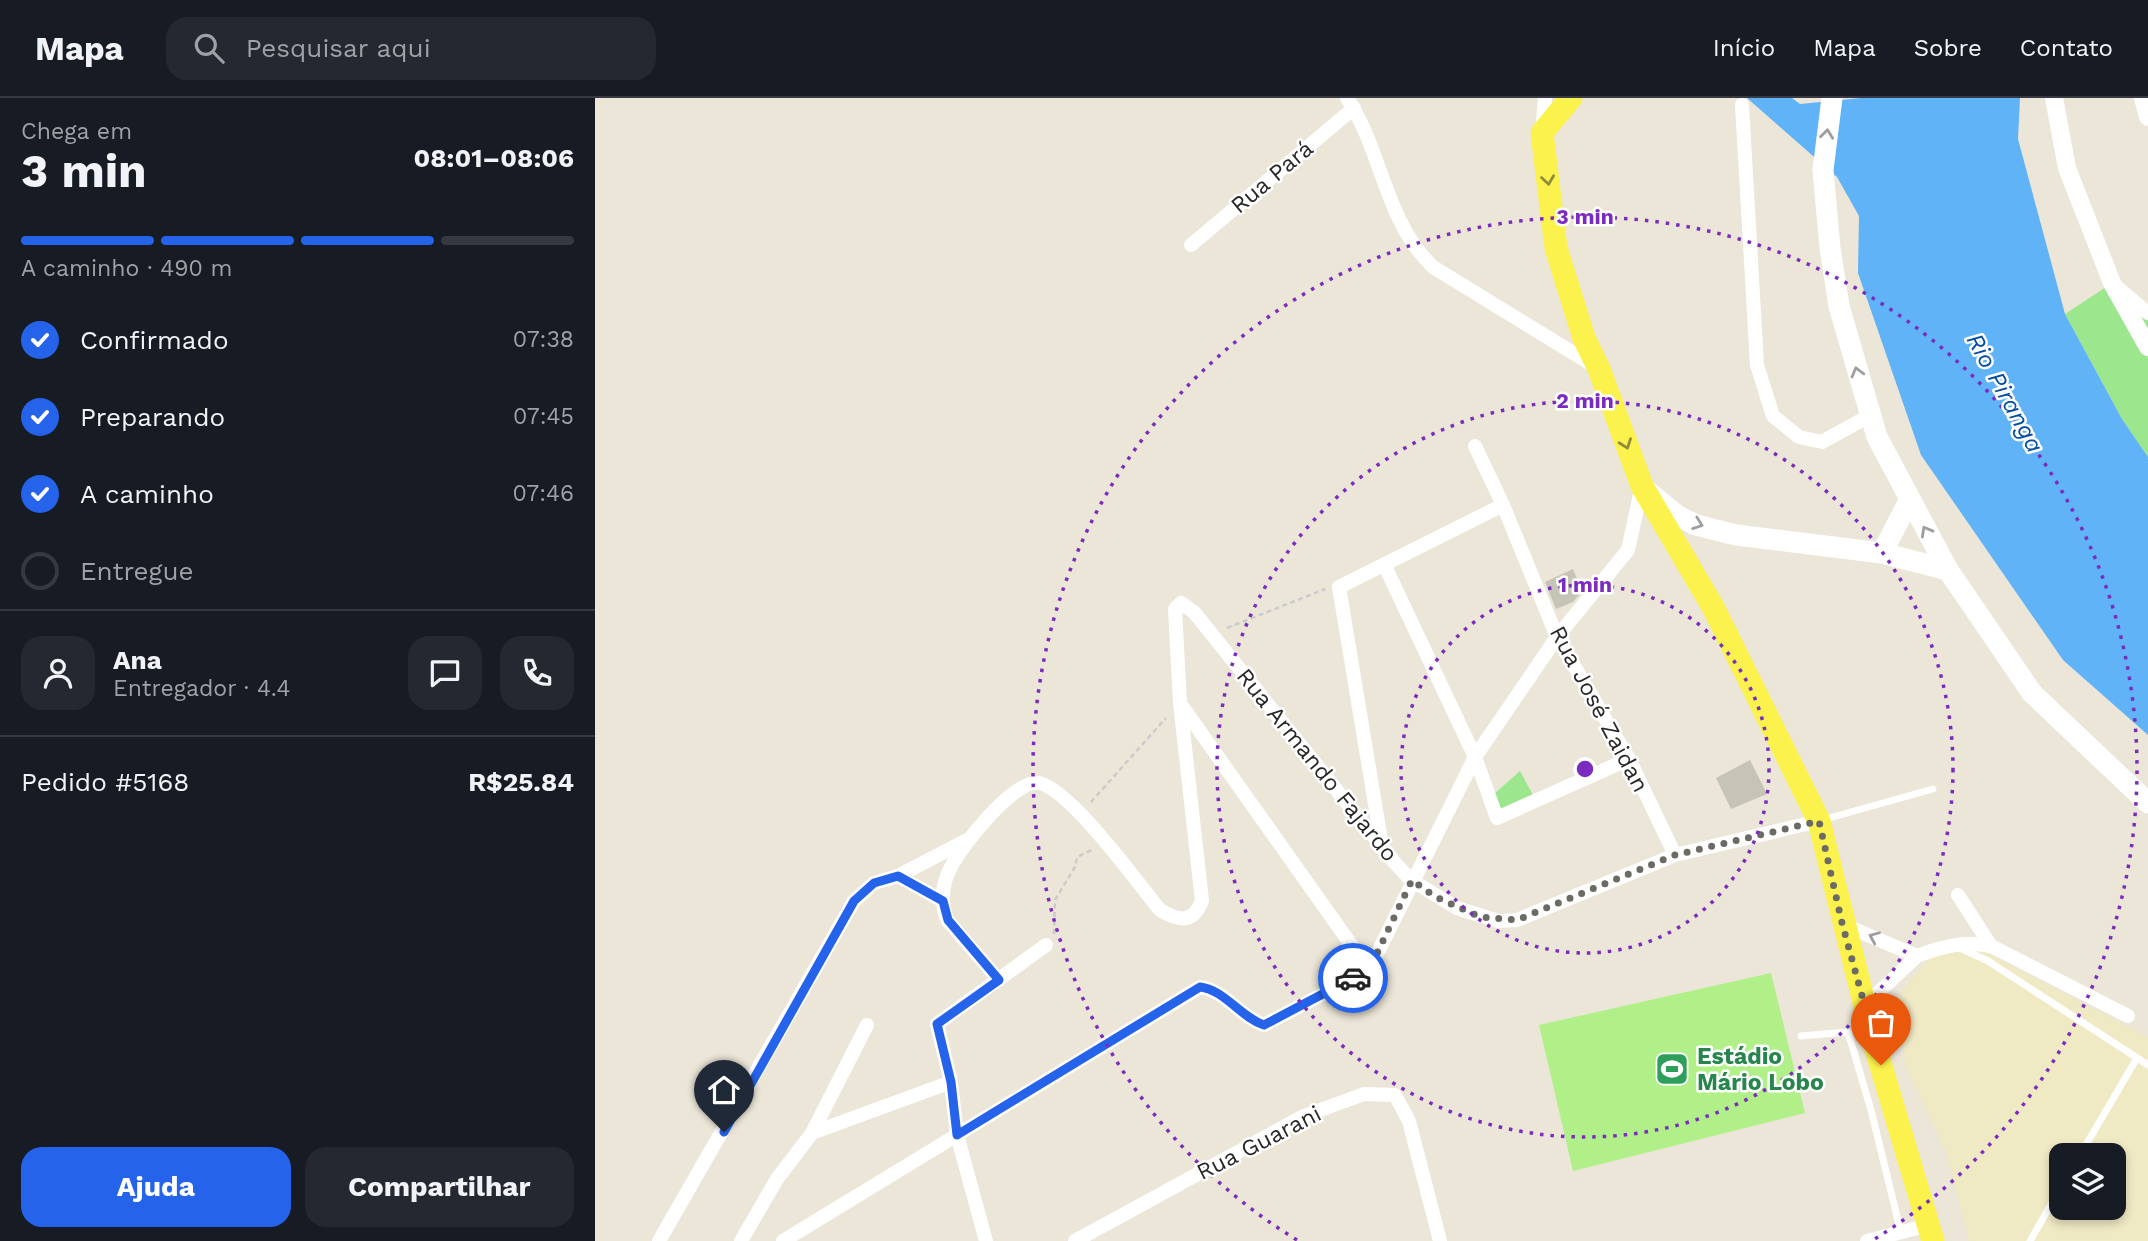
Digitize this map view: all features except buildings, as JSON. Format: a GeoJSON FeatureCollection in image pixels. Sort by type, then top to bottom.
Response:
{"type":"FeatureCollection","features":[{"type":"Feature","properties":{"kind":"main road"},"geometry":{"type":"LineString","coordinates":[[1571,98],[1542,133],[1556,248],[1584,338],[1599,369],[1642,486],[1713,607],[1819,821],[1842,923],[1866,1004],[1873,1039],[1931,1233]]}},
{"type":"Feature","properties":{"kind":"main road"},"geometry":{"type":"LineString","coordinates":[[1832,98],[1823,170],[1830,248],[1839,306],[1877,437],[1906,496],[1948,570],[2032,693],[2148,803]]}},
{"type":"Feature","properties":{"kind":"main road"},"geometry":{"type":"LineString","coordinates":[[1642,486],[1678,516],[1696,526],[1736,535],[1882,553],[1948,570]]}},
{"type":"Feature","properties":{"kind":"main road"},"geometry":{"type":"LineString","coordinates":[[1882,553],[1906,496]]}},
{"type":"Feature","properties":{"kind":"street"},"geometry":{"type":"LineString","coordinates":[[1542,133],[1545,98]]}},
{"type":"Feature","properties":{"kind":"street"},"geometry":{"type":"LineString","coordinates":[[2054,98],[2067,168],[2112,283],[2148,347]]}},
{"type":"Feature","properties":{"kind":"street"},"geometry":{"type":"LineString","coordinates":[[2143,98],[2148,117]]}},
{"type":"Feature","properties":{"kind":"street"},"geometry":{"type":"LineString","coordinates":[[1350,103],[1365,129],[1391,205],[1417,251],[1433,267],[1599,369]]}},
{"type":"Feature","properties":{"kind":"street","name":"Rua Pará"},"geometry":{"type":"LineString","coordinates":[[1191,245],[1350,103]]}},
{"type":"Feature","properties":{"kind":"street"},"geometry":{"type":"LineString","coordinates":[[1742,105],[1757,365],[1773,416],[1799,437],[1822,442],[1869,416]]}},
{"type":"Feature","properties":{"kind":"street"},"geometry":{"type":"LineString","coordinates":[[2112,283],[2148,313]]}},
{"type":"Feature","properties":{"kind":"street","name":"Rua José Zaidan"},"geometry":{"type":"LineString","coordinates":[[1475,446],[1503,505],[1557,637],[1629,759],[1675,855]]}},
{"type":"Feature","properties":{"kind":"street"},"geometry":{"type":"LineString","coordinates":[[783,1241],[1200,987],[1211,988],[1252,1021],[1264,1025],[1369,970],[1475,757],[1557,637],[1628,550],[1642,486]]}},
{"type":"Feature","properties":{"kind":"street"},"geometry":{"type":"LineString","coordinates":[[1383,848],[1339,587],[1503,505]]}},
{"type":"Feature","properties":{"kind":"street"},"geometry":{"type":"LineString","coordinates":[[1384,564],[1475,757],[1497,818],[1629,759]]}},
{"type":"Feature","properties":{"kind":"street","name":"Rua Armando Fajardo"},"geometry":{"type":"LineString","coordinates":[[1105,843],[1160,910],[1174,919],[1186,920],[1197,914],[1202,901],[1179,703],[1177,604],[1181,603],[1194,612],[1383,848],[1412,880],[1434,896],[1480,917],[1517,920],[1675,855],[1819,821]]}},
{"type":"Feature","properties":{"kind":"street"},"geometry":{"type":"LineString","coordinates":[[1179,703],[1369,970]]}},
{"type":"Feature","properties":{"kind":"street"},"geometry":{"type":"LineString","coordinates":[[999,980],[948,920],[943,901],[950,867],[1009,794],[1025,783],[1040,783],[1051,787],[1081,814],[1105,843]]}},
{"type":"Feature","properties":{"kind":"street"},"geometry":{"type":"LineString","coordinates":[[659,1241],[854,901],[874,883],[898,876],[976,835]]}},
{"type":"Feature","properties":{"kind":"street"},"geometry":{"type":"LineString","coordinates":[[898,876],[943,901]]}},
{"type":"Feature","properties":{"kind":"street"},"geometry":{"type":"LineString","coordinates":[[1958,895],[1991,946]]}},
{"type":"Feature","properties":{"kind":"street"},"geometry":{"type":"LineString","coordinates":[[1842,923],[1917,956]]}},
{"type":"Feature","properties":{"kind":"street"},"geometry":{"type":"LineString","coordinates":[[1866,1004],[1917,956],[1953,944],[1971,942],[1991,946],[2128,1016]]}},
{"type":"Feature","properties":{"kind":"street"},"geometry":{"type":"LineString","coordinates":[[986,1241],[957,1135],[951,1082],[937,1024],[1046,946]]}},
{"type":"Feature","properties":{"kind":"street"},"geometry":{"type":"LineString","coordinates":[[741,1241],[777,1180],[812,1133],[867,1025]]}},
{"type":"Feature","properties":{"kind":"street"},"geometry":{"type":"LineString","coordinates":[[812,1133],[951,1082]]}},
{"type":"Feature","properties":{"kind":"street","name":"Rua Guarani"},"geometry":{"type":"LineString","coordinates":[[1075,1241],[1304,1116],[1364,1094],[1395,1095],[1409,1121],[1440,1241]]}},
{"type":"Feature","properties":{"kind":"street"},"geometry":{"type":"LineString","coordinates":[[1867,1241],[1901,1234],[1931,1233]]}},
{"type":"Feature","properties":{"kind":"lane"},"geometry":{"type":"LineString","coordinates":[[1819,821],[1933,789]]}},
{"type":"Feature","properties":{"kind":"lane"},"geometry":{"type":"LineString","coordinates":[[1953,944],[1988,961],[2148,1065]]}},
{"type":"Feature","properties":{"kind":"lane"},"geometry":{"type":"LineString","coordinates":[[1801,1036],[1847,1032],[1871,1110],[1901,1234]]}},
{"type":"Feature","properties":{"kind":"lane"},"geometry":{"type":"LineString","coordinates":[[2087,1143],[2137,1058]]}},
{"type":"Feature","properties":{"kind":"lane"},"geometry":{"type":"LineString","coordinates":[[2030,1241],[2049,1208]]}},
{"type":"Feature","properties":{"kind":"path"},"geometry":{"type":"LineString","coordinates":[[1212,634],[1319,590],[1339,587]]}},
{"type":"Feature","properties":{"kind":"path"},"geometry":{"type":"LineString","coordinates":[[1081,814],[1179,703]]}},
{"type":"Feature","properties":{"kind":"path"},"geometry":{"type":"LineString","coordinates":[[1046,946],[1055,931],[1055,900],[1075,867],[1077,857],[1105,843]]}},
{"type":"Feature","properties":{"kind":"shaded area"},"geometry":{"type":"Polygon","coordinates":[[[1981,950],[2148,1037],[2148,1241],[1969,1241],[1947,1154],[1906,1067],[1896,1007],[1903,989],[1933,954],[1981,950]]]}},
{"type":"Feature","properties":{"kind":"green space"},"geometry":{"type":"Polygon","coordinates":[[[2112,283],[2148,313],[2148,457],[2122,419],[2065,314],[2112,283]]]}},
{"type":"Feature","properties":{"kind":"green space"},"geometry":{"type":"Polygon","coordinates":[[[1520,771],[1533,795],[1502,813],[1494,794],[1520,771]]]}},
{"type":"Feature","properties":{"kind":"green space","name":"Estádio Mário Lobo"},"geometry":{"type":"Polygon","coordinates":[[[1771,973],[1805,1113],[1573,1171],[1539,1025],[1771,973]]]}},
{"type":"Feature","properties":{"kind":"water","name":"Rio Piranga"},"geometry":{"type":"Polygon","coordinates":[[[1747,98],[1792,98],[1800,104],[1861,98],[2020,98],[2018,139],[2065,314],[2122,419],[2148,457],[2148,735],[2063,660],[1921,455],[1858,273],[1859,216],[1837,177],[1747,98]]]}},
{"type":"Feature","properties":{"kind":"way so far"},"geometry":{"type":"LineString","coordinates":[[1353,978],[1369,970],[1412,880],[1434,896],[1480,917],[1498,921],[1517,920],[1675,855],[1819,821],[1842,923],[1881,1065]]}},
{"type":"Feature","properties":{"kind":"place","name":"Estádio Mário Lobo"},"geometry":{"type":"Point","coordinates":[1672,1069]}},
{"type":"Feature","properties":{"kind":"route"},"geometry":{"type":"LineString","coordinates":[[724,1132],[854,901],[863,890],[874,883],[898,876],[943,901],[948,920],[999,980],[937,1024],[951,1082],[957,1135],[1200,987],[1211,988],[1252,1021],[1264,1025],[1353,978]]}}]}
